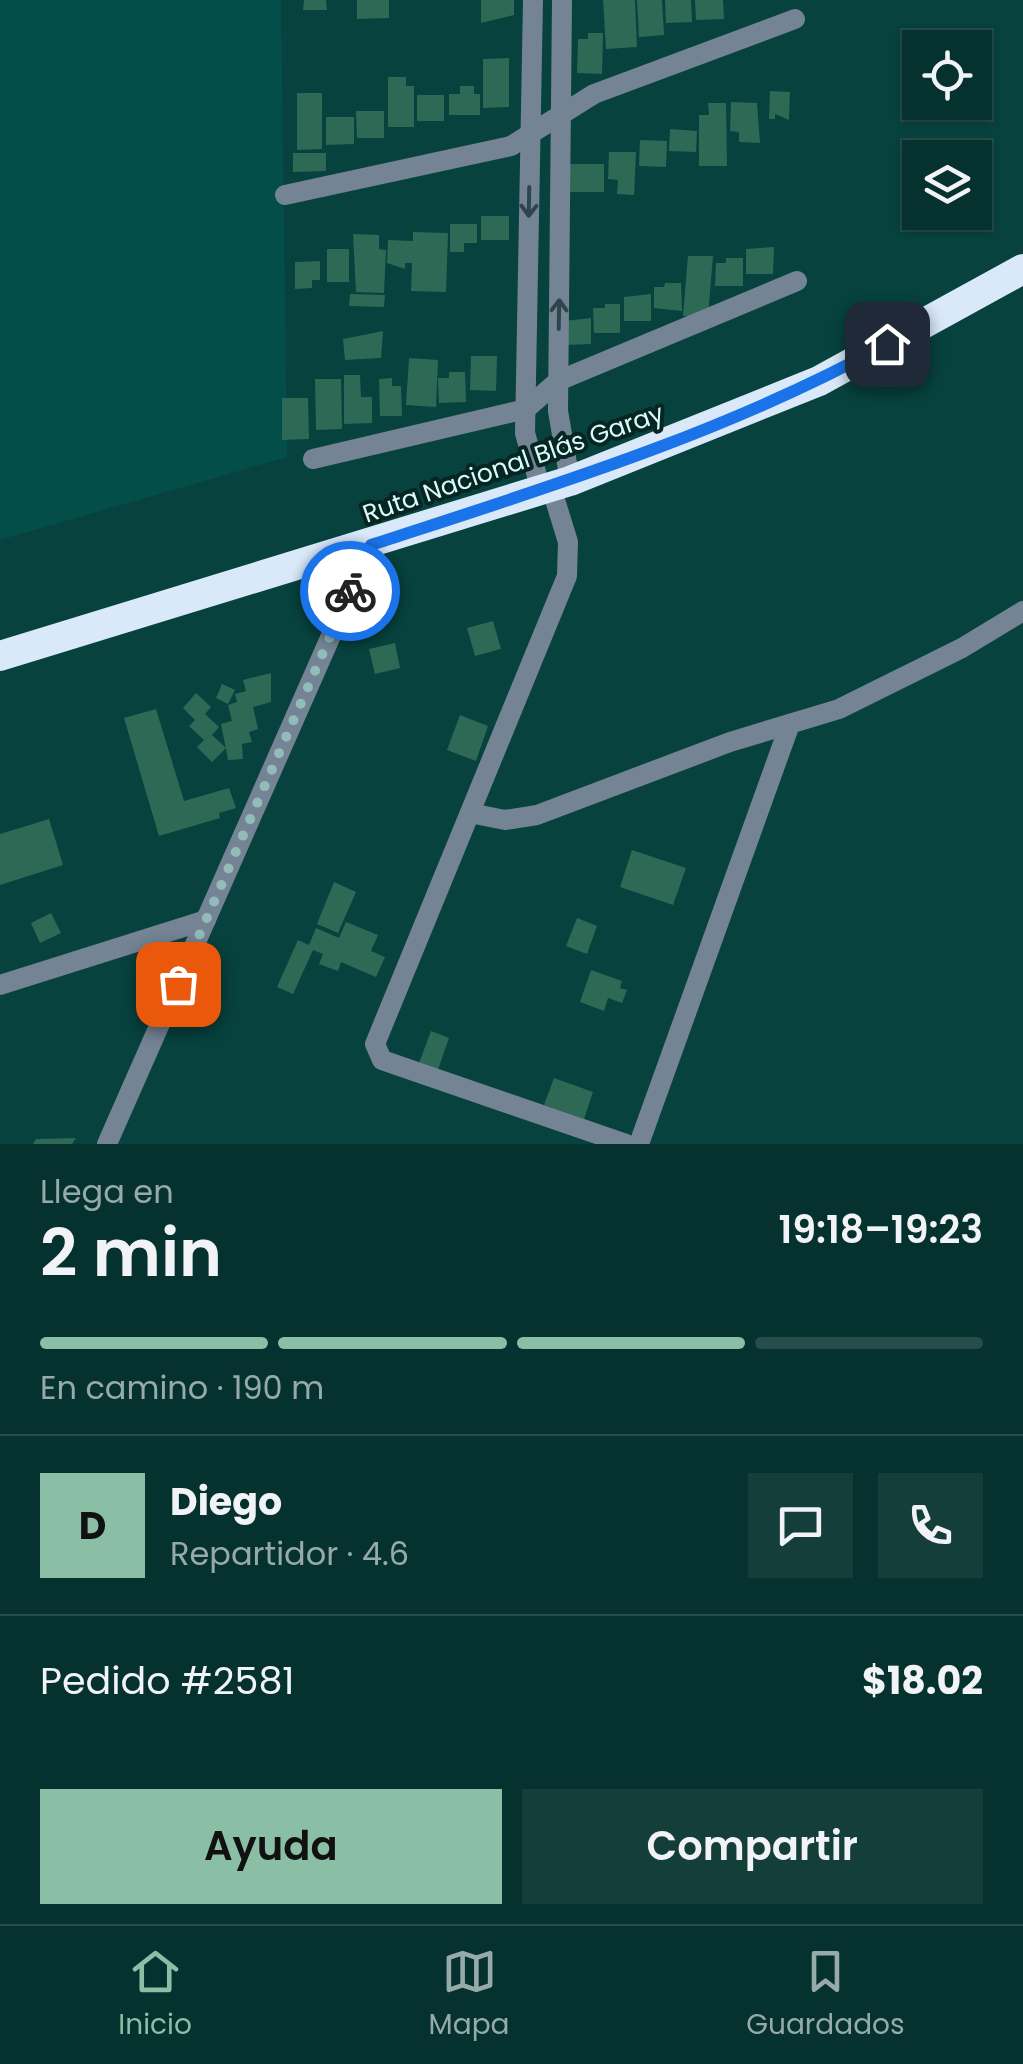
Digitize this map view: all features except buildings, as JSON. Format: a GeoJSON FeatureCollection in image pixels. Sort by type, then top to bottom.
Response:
{"type":"FeatureCollection","features":[{"type":"Feature","properties":{"kind":"highway","name":"Ruta Nacional Blás Garay"},"geometry":{"type":"LineString","coordinates":[[0,656],[554,486],[819,381],[1023,269]]}},
{"type":"Feature","properties":{"kind":"street"},"geometry":{"type":"LineString","coordinates":[[532,0],[525,433],[554,486],[568,542],[567,576],[375,1044],[382,1060],[626,1144]]}},
{"type":"Feature","properties":{"kind":"street"},"geometry":{"type":"LineString","coordinates":[[554,486],[562,0]]}},
{"type":"Feature","properties":{"kind":"street"},"geometry":{"type":"LineString","coordinates":[[285,195],[511,146],[594,94],[795,19]]}},
{"type":"Feature","properties":{"kind":"street"},"geometry":{"type":"LineString","coordinates":[[313,459],[526,409],[558,381],[797,281]]}},
{"type":"Feature","properties":{"kind":"street"},"geometry":{"type":"LineString","coordinates":[[107,1144],[371,545]]}},
{"type":"Feature","properties":{"kind":"street"},"geometry":{"type":"LineString","coordinates":[[470,812],[505,820],[538,815],[840,709],[962,648],[1023,611]]}},
{"type":"Feature","properties":{"kind":"street"},"geometry":{"type":"LineString","coordinates":[[639,1144],[790,724]]}},
{"type":"Feature","properties":{"kind":"street"},"geometry":{"type":"LineString","coordinates":[[0,985],[206,920]]}},
{"type":"Feature","properties":{"kind":"shaded area"},"geometry":{"type":"Polygon","coordinates":[[[0,0],[281,0],[287,457],[0,540],[0,0]]]}},
{"type":"Feature","properties":{"kind":"way so far"},"geometry":{"type":"LineString","coordinates":[[178,984],[350,591]]}},
{"type":"Feature","properties":{"kind":"route"},"geometry":{"type":"LineString","coordinates":[[350,591],[371,545],[570,481],[819,381],[887,344]]}}]}
